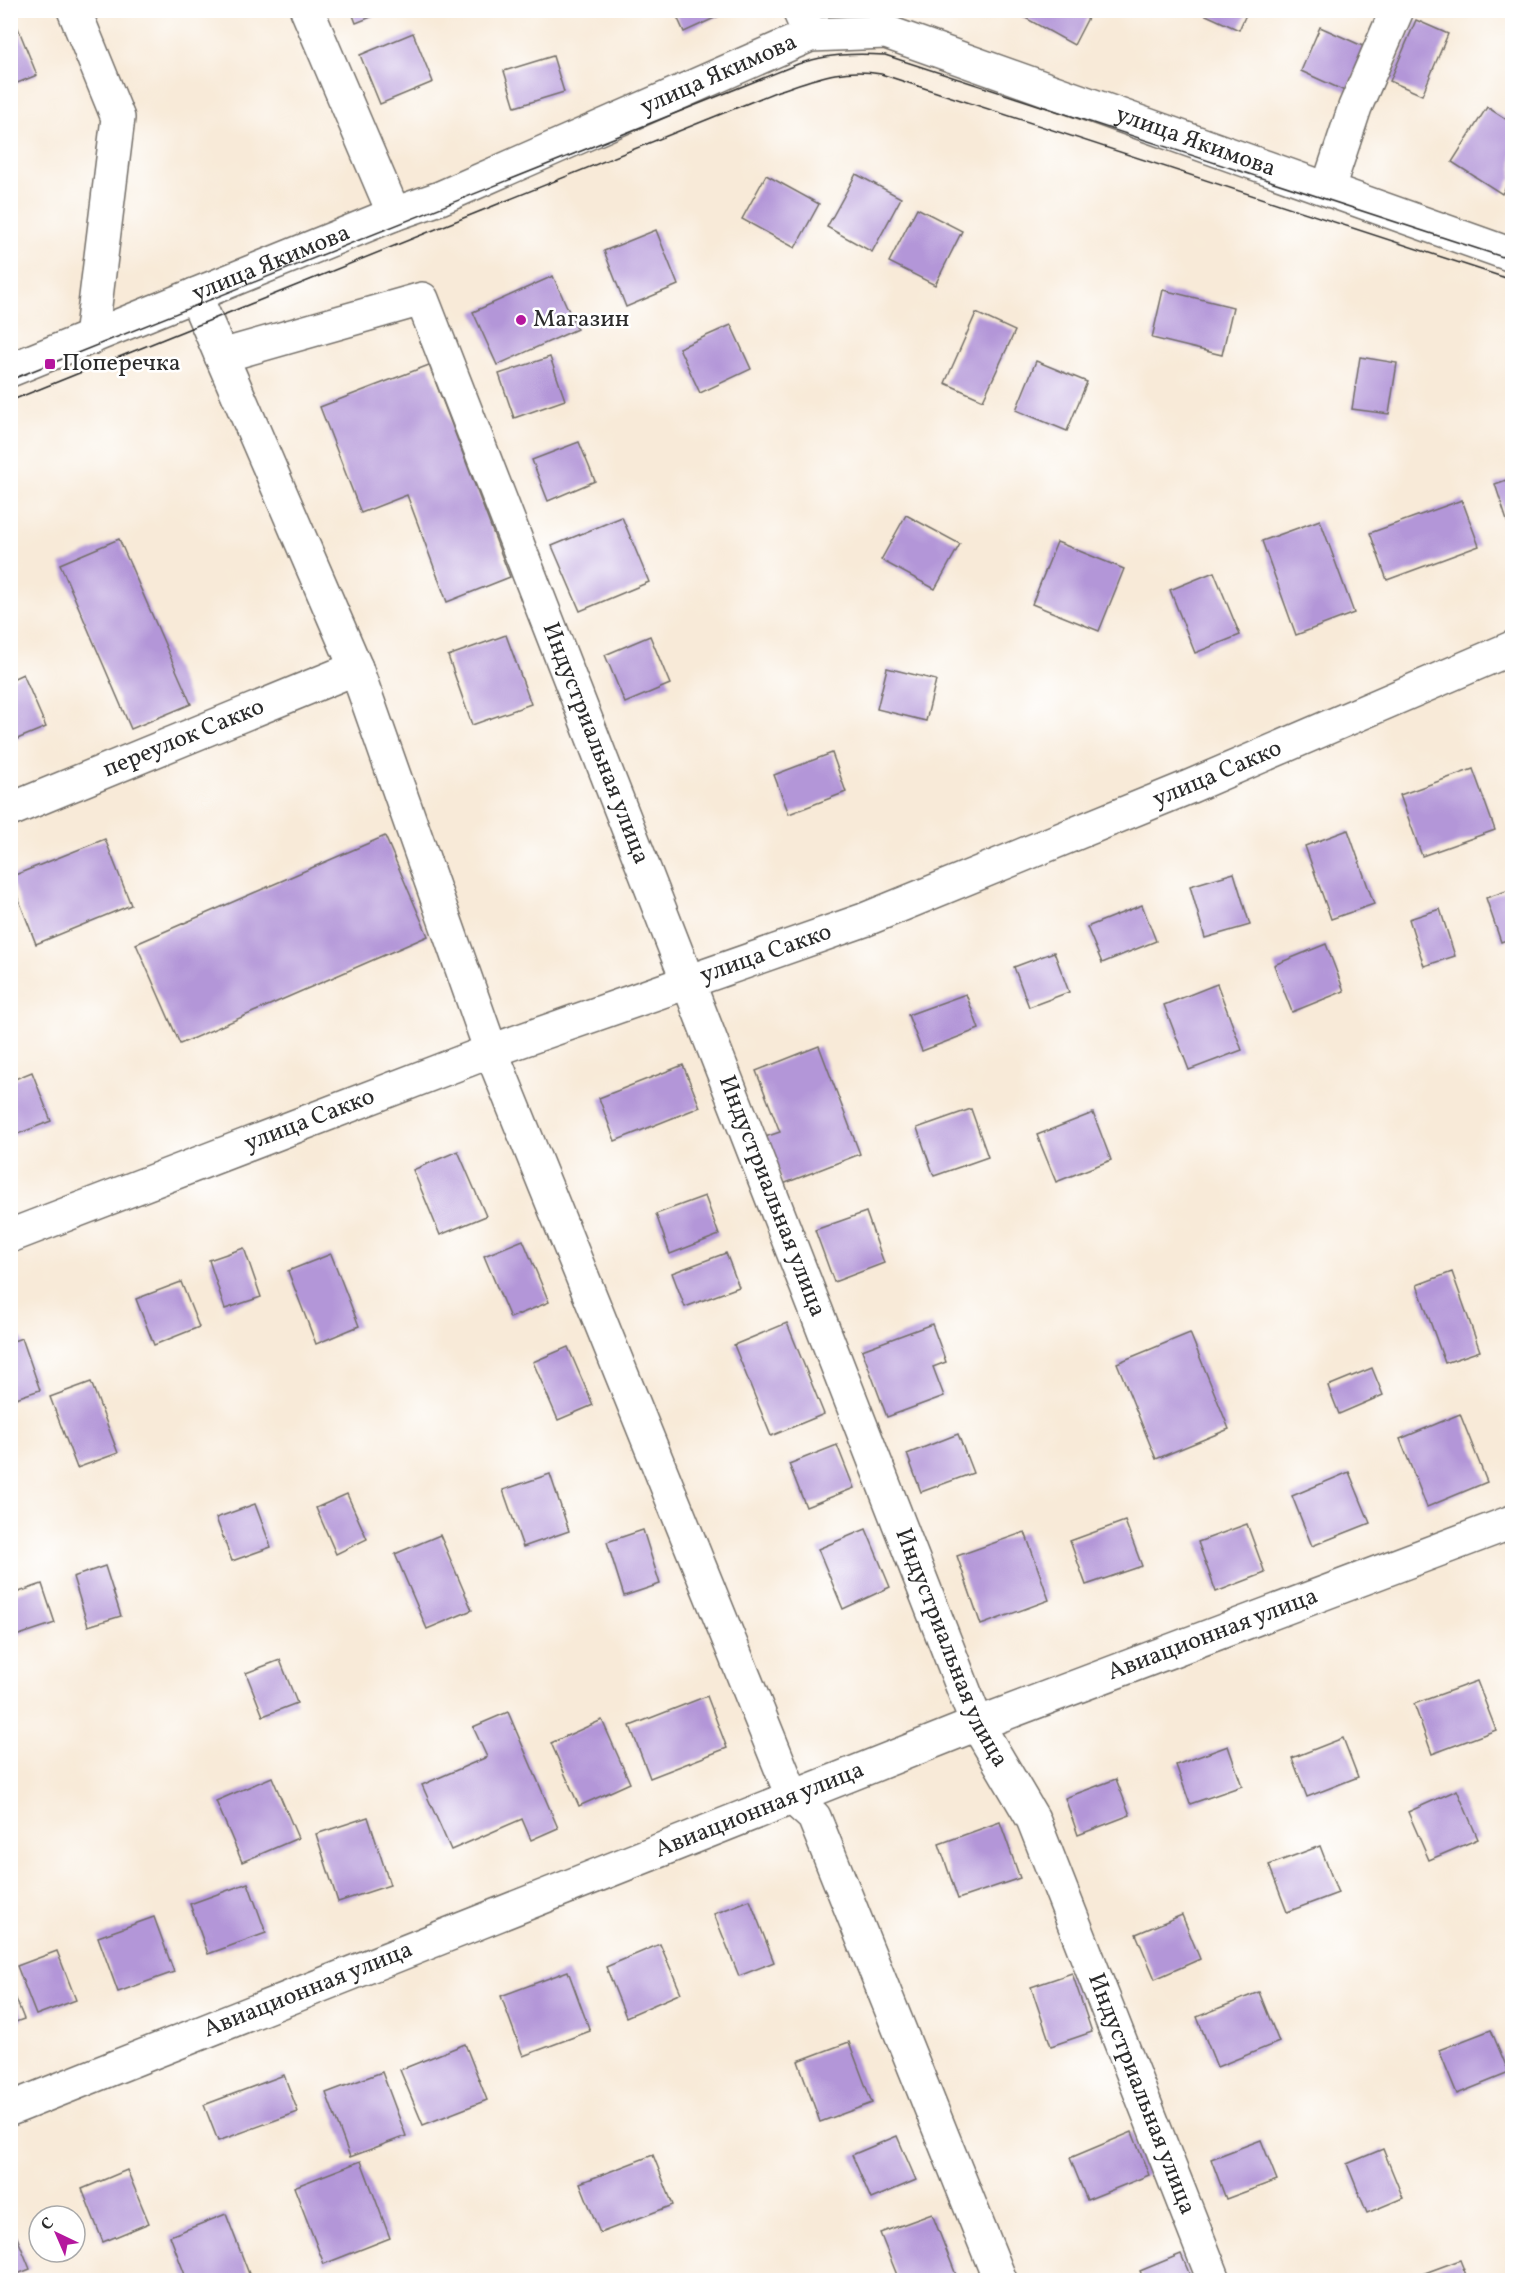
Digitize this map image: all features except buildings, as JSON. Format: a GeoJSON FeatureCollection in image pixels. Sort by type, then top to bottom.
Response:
{"type":"FeatureCollection","features":[{"type":"Feature","properties":{"kind":"street"},"geometry":{"type":"LineString","coordinates":[[74,10],[118,118],[91,338]]}},
{"type":"Feature","properties":{"kind":"street"},"geometry":{"type":"LineString","coordinates":[[307,10],[394,214]]}},
{"type":"Feature","properties":{"kind":"street"},"geometry":{"type":"LineString","coordinates":[[1328,188],[1355,107],[1397,10]]}},
{"type":"Feature","properties":{"kind":"street","name":"улица Якимова"},"geometry":{"type":"LineString","coordinates":[[10,370],[394,214],[440,198],[810,19],[886,32],[1512,255]]}},
{"type":"Feature","properties":{"kind":"street"},"geometry":{"type":"LineString","coordinates":[[195,295],[356,668],[491,1051],[793,1798],[814,1817],[1000,2280]]}},
{"type":"Feature","properties":{"kind":"street","name":"Индустриальная улица"},"geometry":{"type":"LineString","coordinates":[[221,356],[423,299],[977,1724],[1033,1819],[1214,2280]]}},
{"type":"Feature","properties":{"kind":"street","name":"улица Сакко"},"geometry":{"type":"LineString","coordinates":[[10,1236],[491,1051],[864,920],[1189,787],[1512,648]]}},
{"type":"Feature","properties":{"kind":"street","name":"переулок Сакко"},"geometry":{"type":"LineString","coordinates":[[10,810],[356,668]]}},
{"type":"Feature","properties":{"kind":"street","name":"Авиационная улица"},"geometry":{"type":"LineString","coordinates":[[10,2109],[977,1724],[1512,1522]]}},
{"type":"Feature","properties":{"kind":"tram line"},"geometry":{"type":"LineString","coordinates":[[10,380],[798,64],[841,55],[885,55],[1512,260]]}},
{"type":"Feature","properties":{"kind":"tram line"},"geometry":{"type":"LineString","coordinates":[[10,401],[778,91],[841,73],[881,74],[1512,280]]}},
{"type":"Feature","properties":{"kind":"place","name":"Магазин"},"geometry":{"type":"Point","coordinates":[521,320]}},
{"type":"Feature","properties":{"kind":"place","name":"Поперечка"},"geometry":{"type":"Point","coordinates":[50,364]}}]}
